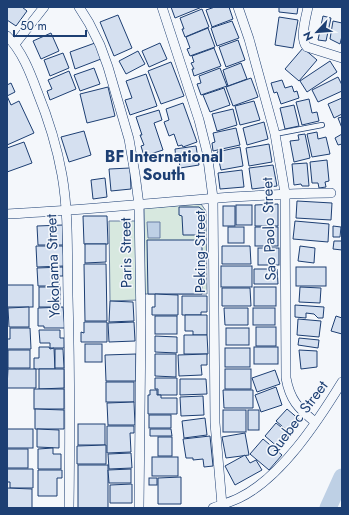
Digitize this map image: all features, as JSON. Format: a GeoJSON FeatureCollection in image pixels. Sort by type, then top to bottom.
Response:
{"type":"FeatureCollection","features":[{"type":"Feature","properties":{"kind":"street"},"geometry":{"type":"LineString","coordinates":[[15,44],[44,7]]}},
{"type":"Feature","properties":{"kind":"street","name":"Paris Street"},"geometry":{"type":"LineString","coordinates":[[79,7],[100,45],[119,102],[129,139],[139,205],[141,322],[139,508]]}},
{"type":"Feature","properties":{"kind":"street","name":"Peking Street"},"geometry":{"type":"LineString","coordinates":[[162,7],[199,120],[207,152],[214,198],[215,423],[222,505]]}},
{"type":"Feature","properties":{"kind":"street","name":"Sao Paolo Street"},"geometry":{"type":"LineString","coordinates":[[238,7],[249,39],[275,134],[285,193],[286,378],[288,390],[293,401],[315,422]]}},
{"type":"Feature","properties":{"kind":"street"},"geometry":{"type":"LineString","coordinates":[[308,7],[302,38],[304,46],[341,59]]}},
{"type":"Feature","properties":{"kind":"street","name":"Yokohama Street"},"geometry":{"type":"LineString","coordinates":[[7,36],[15,44],[25,62],[44,107],[56,148],[62,176],[66,211],[70,354],[69,508]]}},
{"type":"Feature","properties":{"kind":"street"},"geometry":{"type":"LineString","coordinates":[[7,214],[66,211],[285,193],[331,193]]}},
{"type":"Feature","properties":{"kind":"street","name":"Quebec Street"},"geometry":{"type":"LineString","coordinates":[[213,508],[240,498],[272,475],[290,456],[342,382]]}},
{"type":"Feature","properties":{"kind":"lane"},"geometry":{"type":"LineString","coordinates":[[275,134],[322,125]]}},
{"type":"Feature","properties":{"kind":"shaded area"},"geometry":{"type":"Polygon","coordinates":[[[201,204],[206,211],[207,294],[145,294],[144,208],[201,204]]]}},
{"type":"Feature","properties":{"kind":"shaded area"},"geometry":{"type":"Polygon","coordinates":[[[109,221],[137,221],[138,300],[110,301],[109,221]]]}},
{"type":"Feature","properties":{"kind":"water"},"geometry":{"type":"Polygon","coordinates":[[[147,222],[160,222],[160,238],[148,238],[147,222]]]}},
{"type":"Feature","properties":{"kind":"building"},"geometry":{"type":"Polygon","coordinates":[[[7,7],[22,7],[27,11],[16,26],[7,20],[7,7]]]}},
{"type":"Feature","properties":{"kind":"building"},"geometry":{"type":"Polygon","coordinates":[[[171,7],[202,7],[175,18],[171,7]]]}},
{"type":"Feature","properties":{"kind":"building"},"geometry":{"type":"Polygon","coordinates":[[[215,7],[229,7],[233,19],[212,27],[206,10],[215,7]]]}},
{"type":"Feature","properties":{"kind":"building"},"geometry":{"type":"Polygon","coordinates":[[[279,7],[298,7],[297,14],[279,12],[279,7]]]}},
{"type":"Feature","properties":{"kind":"building"},"geometry":{"type":"Polygon","coordinates":[[[202,9],[209,27],[185,37],[180,18],[202,9]]]}},
{"type":"Feature","properties":{"kind":"building"},"geometry":{"type":"Polygon","coordinates":[[[118,15],[132,48],[114,56],[100,22],[118,15]]]}},
{"type":"Feature","properties":{"kind":"building"},"geometry":{"type":"Polygon","coordinates":[[[323,16],[331,18],[326,41],[318,40],[323,16]]]}},
{"type":"Feature","properties":{"kind":"building"},"geometry":{"type":"Polygon","coordinates":[[[279,17],[298,20],[293,48],[275,45],[279,17]]]}},
{"type":"Feature","properties":{"kind":"building"},"geometry":{"type":"Polygon","coordinates":[[[232,21],[239,38],[217,46],[211,28],[232,21]]]}},
{"type":"Feature","properties":{"kind":"building"},"geometry":{"type":"Polygon","coordinates":[[[333,21],[342,23],[342,36],[340,44],[330,39],[333,21]]]}},
{"type":"Feature","properties":{"kind":"building"},"geometry":{"type":"Polygon","coordinates":[[[208,28],[215,47],[190,56],[187,49],[190,48],[186,37],[208,28]]]}},
{"type":"Feature","properties":{"kind":"building"},"geometry":{"type":"Polygon","coordinates":[[[51,33],[59,51],[41,59],[33,41],[51,33]]]}},
{"type":"Feature","properties":{"kind":"building"},"geometry":{"type":"Polygon","coordinates":[[[238,40],[245,60],[226,67],[219,47],[238,40]]]}},
{"type":"Feature","properties":{"kind":"building"},"geometry":{"type":"Polygon","coordinates":[[[95,43],[101,59],[75,69],[70,52],[95,43]]]}},
{"type":"Feature","properties":{"kind":"building"},"geometry":{"type":"Polygon","coordinates":[[[160,43],[167,59],[149,67],[142,51],[160,43]]]}},
{"type":"Feature","properties":{"kind":"building"},"geometry":{"type":"Polygon","coordinates":[[[214,48],[221,66],[194,76],[192,69],[194,69],[191,63],[194,62],[192,56],[214,48]]]}},
{"type":"Feature","properties":{"kind":"building"},"geometry":{"type":"Polygon","coordinates":[[[303,48],[317,60],[299,81],[285,69],[303,48]]]}},
{"type":"Feature","properties":{"kind":"building"},"geometry":{"type":"Polygon","coordinates":[[[138,51],[145,64],[126,74],[119,61],[138,51]]]}},
{"type":"Feature","properties":{"kind":"building"},"geometry":{"type":"Polygon","coordinates":[[[63,53],[69,68],[50,76],[44,60],[63,53]]]}},
{"type":"Feature","properties":{"kind":"building"},"geometry":{"type":"Polygon","coordinates":[[[330,61],[337,72],[307,92],[300,81],[330,61]]]}},
{"type":"Feature","properties":{"kind":"building"},"geometry":{"type":"Polygon","coordinates":[[[171,62],[184,96],[161,104],[148,71],[171,62]]]}},
{"type":"Feature","properties":{"kind":"building"},"geometry":{"type":"Polygon","coordinates":[[[241,63],[247,79],[228,86],[223,70],[241,63]]]}},
{"type":"Feature","properties":{"kind":"building"},"geometry":{"type":"Polygon","coordinates":[[[94,68],[100,84],[80,91],[74,75],[94,68]]]}},
{"type":"Feature","properties":{"kind":"building"},"geometry":{"type":"Polygon","coordinates":[[[220,68],[227,86],[201,95],[197,84],[201,83],[199,76],[220,68]]]}},
{"type":"Feature","properties":{"kind":"building"},"geometry":{"type":"Polygon","coordinates":[[[69,71],[76,89],[50,100],[47,91],[52,89],[48,80],[69,71]]]}},
{"type":"Feature","properties":{"kind":"building"},"geometry":{"type":"Polygon","coordinates":[[[146,74],[157,106],[130,115],[125,100],[132,98],[126,81],[146,74]]]}},
{"type":"Feature","properties":{"kind":"building"},"geometry":{"type":"Polygon","coordinates":[[[338,77],[342,85],[342,91],[318,102],[312,90],[338,77]]]}},
{"type":"Feature","properties":{"kind":"building"},"geometry":{"type":"Polygon","coordinates":[[[251,78],[258,97],[233,106],[226,87],[251,78]]]}},
{"type":"Feature","properties":{"kind":"building"},"geometry":{"type":"Polygon","coordinates":[[[282,80],[285,88],[292,86],[294,92],[297,91],[299,98],[281,104],[277,92],[274,93],[271,83],[282,80]]]}},
{"type":"Feature","properties":{"kind":"building"},"geometry":{"type":"Polygon","coordinates":[[[11,83],[15,92],[7,96],[7,85],[11,83]]]}},
{"type":"Feature","properties":{"kind":"building"},"geometry":{"type":"Polygon","coordinates":[[[108,87],[115,116],[87,123],[80,94],[108,87]]]}},
{"type":"Feature","properties":{"kind":"building"},"geometry":{"type":"Polygon","coordinates":[[[224,88],[230,105],[210,112],[203,95],[224,88]]]}},
{"type":"Feature","properties":{"kind":"building"},"geometry":{"type":"Polygon","coordinates":[[[7,96],[11,105],[19,101],[34,133],[7,145],[7,96]]]}},
{"type":"Feature","properties":{"kind":"building"},"geometry":{"type":"Polygon","coordinates":[[[342,98],[342,114],[334,118],[328,104],[342,98]]]}},
{"type":"Feature","properties":{"kind":"building"},"geometry":{"type":"Polygon","coordinates":[[[309,99],[312,113],[317,112],[319,121],[302,125],[296,102],[309,99]]]}},
{"type":"Feature","properties":{"kind":"building"},"geometry":{"type":"Polygon","coordinates":[[[254,101],[260,120],[240,125],[235,106],[254,101]]]}},
{"type":"Feature","properties":{"kind":"building"},"geometry":{"type":"Polygon","coordinates":[[[183,103],[197,142],[183,147],[182,145],[178,146],[174,134],[169,136],[164,122],[169,120],[166,109],[183,103]]]}},
{"type":"Feature","properties":{"kind":"building"},"geometry":{"type":"Polygon","coordinates":[[[294,105],[299,126],[285,129],[280,108],[294,105]]]}},
{"type":"Feature","properties":{"kind":"building"},"geometry":{"type":"Polygon","coordinates":[[[233,109],[237,125],[217,131],[212,114],[233,109]]]}},
{"type":"Feature","properties":{"kind":"building"},"geometry":{"type":"Polygon","coordinates":[[[159,110],[162,120],[154,123],[163,150],[144,156],[141,146],[144,145],[140,135],[142,135],[136,117],[159,110]]]}},
{"type":"Feature","properties":{"kind":"building"},"geometry":{"type":"Polygon","coordinates":[[[342,117],[342,128],[338,118],[342,117]]]}},
{"type":"Feature","properties":{"kind":"building"},"geometry":{"type":"Polygon","coordinates":[[[264,122],[268,139],[247,145],[243,128],[264,122]]]}},
{"type":"Feature","properties":{"kind":"building"},"geometry":{"type":"Polygon","coordinates":[[[236,128],[240,145],[213,151],[212,143],[215,142],[213,133],[236,128]]]}},
{"type":"Feature","properties":{"kind":"building"},"geometry":{"type":"Polygon","coordinates":[[[84,131],[91,155],[69,162],[61,137],[84,131]]]}},
{"type":"Feature","properties":{"kind":"building"},"geometry":{"type":"Polygon","coordinates":[[[317,132],[318,139],[326,137],[330,154],[312,157],[307,134],[317,132]]]}},
{"type":"Feature","properties":{"kind":"building"},"geometry":{"type":"Polygon","coordinates":[[[305,134],[310,158],[294,162],[290,141],[299,140],[298,135],[305,134]]]}},
{"type":"Feature","properties":{"kind":"building"},"geometry":{"type":"Polygon","coordinates":[[[342,134],[342,144],[338,145],[335,138],[342,134]]]}},
{"type":"Feature","properties":{"kind":"building"},"geometry":{"type":"Polygon","coordinates":[[[24,142],[32,163],[7,172],[7,148],[24,142]]]}},
{"type":"Feature","properties":{"kind":"building"},"geometry":{"type":"Polygon","coordinates":[[[269,144],[272,162],[249,166],[246,148],[269,144]]]}},
{"type":"Feature","properties":{"kind":"building"},"geometry":{"type":"Polygon","coordinates":[[[196,146],[199,165],[180,168],[179,160],[176,160],[175,149],[196,146]]]}},
{"type":"Feature","properties":{"kind":"building"},"geometry":{"type":"Polygon","coordinates":[[[240,147],[243,166],[221,170],[217,152],[240,147]]]}},
{"type":"Feature","properties":{"kind":"building"},"geometry":{"type":"Polygon","coordinates":[[[327,160],[329,181],[325,182],[326,187],[319,188],[318,183],[312,183],[310,162],[327,160]]]}},
{"type":"Feature","properties":{"kind":"building"},"geometry":{"type":"Polygon","coordinates":[[[307,163],[309,186],[302,186],[301,184],[294,185],[292,164],[307,163]]]}},
{"type":"Feature","properties":{"kind":"building"},"geometry":{"type":"Polygon","coordinates":[[[273,165],[277,186],[252,189],[249,168],[273,165]]]}},
{"type":"Feature","properties":{"kind":"building"},"geometry":{"type":"Polygon","coordinates":[[[130,168],[131,189],[111,191],[109,169],[130,168]]]}},
{"type":"Feature","properties":{"kind":"building"},"geometry":{"type":"Polygon","coordinates":[[[242,170],[244,187],[220,189],[218,173],[242,170]]]}},
{"type":"Feature","properties":{"kind":"building"},"geometry":{"type":"Polygon","coordinates":[[[105,178],[107,197],[93,199],[91,180],[105,178]]]}},
{"type":"Feature","properties":{"kind":"building"},"geometry":{"type":"Polygon","coordinates":[[[297,201],[332,203],[331,220],[296,218],[297,201]]]}},
{"type":"Feature","properties":{"kind":"building"},"geometry":{"type":"Polygon","coordinates":[[[278,204],[278,226],[255,226],[255,205],[278,204]]]}},
{"type":"Feature","properties":{"kind":"building"},"geometry":{"type":"Polygon","coordinates":[[[236,205],[252,205],[252,225],[236,225],[236,205]]]}},
{"type":"Feature","properties":{"kind":"building"},"geometry":{"type":"Polygon","coordinates":[[[223,206],[235,206],[235,226],[223,226],[223,206]]]}},
{"type":"Feature","properties":{"kind":"building"},"geometry":{"type":"Polygon","coordinates":[[[179,207],[199,207],[205,212],[204,235],[183,235],[182,216],[179,215],[179,207]]]}},
{"type":"Feature","properties":{"kind":"building"},"geometry":{"type":"Polygon","coordinates":[[[83,216],[107,216],[108,244],[84,244],[83,216]]]}},
{"type":"Feature","properties":{"kind":"building"},"geometry":{"type":"Polygon","coordinates":[[[295,221],[329,224],[328,242],[293,239],[295,221]]]}},
{"type":"Feature","properties":{"kind":"building"},"geometry":{"type":"Polygon","coordinates":[[[63,225],[63,245],[38,245],[37,226],[63,225]]]}},
{"type":"Feature","properties":{"kind":"building"},"geometry":{"type":"Polygon","coordinates":[[[333,226],[341,227],[340,237],[333,237],[333,226]]]}},
{"type":"Feature","properties":{"kind":"building"},"geometry":{"type":"Polygon","coordinates":[[[228,227],[244,227],[244,243],[228,243],[228,227]]]}},
{"type":"Feature","properties":{"kind":"building"},"geometry":{"type":"Polygon","coordinates":[[[255,227],[278,227],[278,246],[255,246],[255,227]]]}},
{"type":"Feature","properties":{"kind":"building"},"geometry":{"type":"Polygon","coordinates":[[[147,240],[202,240],[202,294],[148,294],[147,240]]]}},
{"type":"Feature","properties":{"kind":"building"},"geometry":{"type":"Polygon","coordinates":[[[334,241],[342,241],[342,250],[333,249],[334,241]]]}},
{"type":"Feature","properties":{"kind":"building"},"geometry":{"type":"Polygon","coordinates":[[[85,244],[106,244],[106,262],[85,263],[85,244]]]}},
{"type":"Feature","properties":{"kind":"building"},"geometry":{"type":"Polygon","coordinates":[[[36,246],[63,246],[64,266],[37,267],[36,246]]]}},
{"type":"Feature","properties":{"kind":"building"},"geometry":{"type":"Polygon","coordinates":[[[222,246],[250,246],[251,264],[222,264],[222,246]]]}},
{"type":"Feature","properties":{"kind":"building"},"geometry":{"type":"Polygon","coordinates":[[[300,246],[315,248],[314,263],[298,261],[300,246]]]}},
{"type":"Feature","properties":{"kind":"building"},"geometry":{"type":"Polygon","coordinates":[[[258,248],[279,248],[279,265],[258,265],[258,248]]]}},
{"type":"Feature","properties":{"kind":"building"},"geometry":{"type":"Polygon","coordinates":[[[84,264],[106,264],[107,321],[85,321],[84,264]]]}},
{"type":"Feature","properties":{"kind":"building"},"geometry":{"type":"Polygon","coordinates":[[[221,266],[252,266],[252,287],[221,287],[221,266]]]}},
{"type":"Feature","properties":{"kind":"building"},"geometry":{"type":"Polygon","coordinates":[[[63,267],[63,276],[59,276],[59,286],[38,286],[37,268],[63,267]]]}},
{"type":"Feature","properties":{"kind":"building"},"geometry":{"type":"Polygon","coordinates":[[[296,267],[326,267],[326,286],[296,286],[296,267]]]}},
{"type":"Feature","properties":{"kind":"building"},"geometry":{"type":"Polygon","coordinates":[[[254,269],[277,269],[278,284],[254,284],[254,269]]]}},
{"type":"Feature","properties":{"kind":"building"},"geometry":{"type":"Polygon","coordinates":[[[7,285],[33,285],[33,307],[7,307],[7,285]]]}},
{"type":"Feature","properties":{"kind":"building"},"geometry":{"type":"Polygon","coordinates":[[[39,287],[60,287],[60,307],[39,307],[39,287]]]}},
{"type":"Feature","properties":{"kind":"building"},"geometry":{"type":"Polygon","coordinates":[[[254,287],[276,287],[276,306],[254,306],[254,287]]]}},
{"type":"Feature","properties":{"kind":"building"},"geometry":{"type":"Polygon","coordinates":[[[300,287],[321,288],[320,303],[299,302],[300,287]]]}},
{"type":"Feature","properties":{"kind":"building"},"geometry":{"type":"Polygon","coordinates":[[[222,288],[250,288],[251,306],[222,306],[222,288]]]}},
{"type":"Feature","properties":{"kind":"building"},"geometry":{"type":"Polygon","coordinates":[[[155,294],[178,295],[178,315],[152,315],[152,307],[155,307],[155,294]]]}},
{"type":"Feature","properties":{"kind":"building"},"geometry":{"type":"Polygon","coordinates":[[[182,296],[207,296],[207,312],[201,312],[201,315],[182,315],[182,296]]]}},
{"type":"Feature","properties":{"kind":"building"},"geometry":{"type":"Polygon","coordinates":[[[110,301],[133,302],[134,321],[109,322],[110,301]]]}},
{"type":"Feature","properties":{"kind":"building"},"geometry":{"type":"Polygon","coordinates":[[[295,305],[324,307],[323,318],[318,318],[314,314],[306,313],[306,318],[295,317],[295,305]]]}},
{"type":"Feature","properties":{"kind":"building"},"geometry":{"type":"Polygon","coordinates":[[[29,307],[29,327],[9,327],[8,308],[29,307]]]}},
{"type":"Feature","properties":{"kind":"building"},"geometry":{"type":"Polygon","coordinates":[[[63,307],[65,328],[44,328],[44,326],[38,326],[38,308],[63,307]]]}},
{"type":"Feature","properties":{"kind":"building"},"geometry":{"type":"Polygon","coordinates":[[[224,308],[248,308],[248,325],[225,325],[224,308]]]}},
{"type":"Feature","properties":{"kind":"building"},"geometry":{"type":"Polygon","coordinates":[[[253,308],[275,308],[275,325],[253,325],[253,308]]]}},
{"type":"Feature","properties":{"kind":"building"},"geometry":{"type":"Polygon","coordinates":[[[185,315],[207,315],[207,335],[193,335],[193,331],[185,331],[185,315]]]}},
{"type":"Feature","properties":{"kind":"building"},"geometry":{"type":"Polygon","coordinates":[[[155,316],[177,316],[177,334],[155,334],[155,316]]]}},
{"type":"Feature","properties":{"kind":"building"},"geometry":{"type":"Polygon","coordinates":[[[336,316],[342,318],[342,334],[331,331],[336,316]]]}},
{"type":"Feature","properties":{"kind":"building"},"geometry":{"type":"Polygon","coordinates":[[[298,319],[321,321],[319,337],[297,335],[298,319]]]}},
{"type":"Feature","properties":{"kind":"building"},"geometry":{"type":"Polygon","coordinates":[[[84,322],[107,322],[107,342],[81,342],[81,332],[84,333],[84,322]]]}},
{"type":"Feature","properties":{"kind":"building"},"geometry":{"type":"Polygon","coordinates":[[[134,322],[135,341],[109,342],[108,323],[134,322]]]}},
{"type":"Feature","properties":{"kind":"building"},"geometry":{"type":"Polygon","coordinates":[[[256,327],[276,327],[276,346],[256,346],[256,327]]]}},
{"type":"Feature","properties":{"kind":"building"},"geometry":{"type":"Polygon","coordinates":[[[10,328],[30,328],[31,349],[7,349],[7,339],[10,339],[10,328]]]}},
{"type":"Feature","properties":{"kind":"building"},"geometry":{"type":"Polygon","coordinates":[[[226,328],[249,328],[249,345],[226,345],[226,328]]]}},
{"type":"Feature","properties":{"kind":"building"},"geometry":{"type":"Polygon","coordinates":[[[39,330],[60,330],[60,338],[64,338],[64,348],[50,348],[50,343],[40,343],[39,330]]]}},
{"type":"Feature","properties":{"kind":"building"},"geometry":{"type":"Polygon","coordinates":[[[184,335],[207,335],[208,354],[184,354],[184,335]]]}},
{"type":"Feature","properties":{"kind":"building"},"geometry":{"type":"Polygon","coordinates":[[[155,336],[177,337],[177,353],[155,352],[155,336]]]}},
{"type":"Feature","properties":{"kind":"building"},"geometry":{"type":"Polygon","coordinates":[[[299,338],[319,340],[318,348],[298,345],[299,338]]]}},
{"type":"Feature","properties":{"kind":"building"},"geometry":{"type":"Polygon","coordinates":[[[85,344],[102,344],[102,362],[85,362],[85,344]]]}},
{"type":"Feature","properties":{"kind":"building"},"geometry":{"type":"Polygon","coordinates":[[[39,347],[49,347],[50,349],[54,348],[55,369],[34,369],[34,358],[39,358],[39,347]]]}},
{"type":"Feature","properties":{"kind":"building"},"geometry":{"type":"Polygon","coordinates":[[[254,347],[278,347],[278,364],[254,364],[254,347]]]}},
{"type":"Feature","properties":{"kind":"building"},"geometry":{"type":"Polygon","coordinates":[[[225,348],[250,348],[250,367],[225,367],[225,348]]]}},
{"type":"Feature","properties":{"kind":"building"},"geometry":{"type":"Polygon","coordinates":[[[55,349],[63,349],[64,368],[55,368],[55,349]]]}},
{"type":"Feature","properties":{"kind":"building"},"geometry":{"type":"Polygon","coordinates":[[[8,350],[30,350],[30,368],[8,368],[8,350]]]}},
{"type":"Feature","properties":{"kind":"building"},"geometry":{"type":"Polygon","coordinates":[[[299,350],[317,351],[317,367],[301,369],[299,350]]]}},
{"type":"Feature","properties":{"kind":"building"},"geometry":{"type":"Polygon","coordinates":[[[136,354],[136,381],[106,381],[105,355],[136,354]]]}},
{"type":"Feature","properties":{"kind":"building"},"geometry":{"type":"Polygon","coordinates":[[[155,354],[176,354],[176,377],[155,376],[155,354]]]}},
{"type":"Feature","properties":{"kind":"building"},"geometry":{"type":"Polygon","coordinates":[[[207,354],[207,365],[201,365],[202,375],[179,376],[178,355],[207,354]]]}},
{"type":"Feature","properties":{"kind":"building"},"geometry":{"type":"Polygon","coordinates":[[[8,369],[36,369],[36,388],[7,388],[8,369]]]}},
{"type":"Feature","properties":{"kind":"building"},"geometry":{"type":"Polygon","coordinates":[[[39,369],[64,369],[64,388],[39,389],[39,369]]]}},
{"type":"Feature","properties":{"kind":"building"},"geometry":{"type":"Polygon","coordinates":[[[225,369],[251,369],[251,389],[225,389],[225,369]]]}},
{"type":"Feature","properties":{"kind":"building"},"geometry":{"type":"Polygon","coordinates":[[[275,370],[280,384],[257,392],[252,378],[275,370]]]}},
{"type":"Feature","properties":{"kind":"building"},"geometry":{"type":"Polygon","coordinates":[[[155,378],[177,378],[177,395],[158,395],[158,389],[155,389],[155,378]]]}},
{"type":"Feature","properties":{"kind":"building"},"geometry":{"type":"Polygon","coordinates":[[[180,379],[206,379],[207,394],[180,395],[180,379]]]}},
{"type":"Feature","properties":{"kind":"building"},"geometry":{"type":"Polygon","coordinates":[[[106,382],[134,382],[134,402],[106,402],[106,382]]]}},
{"type":"Feature","properties":{"kind":"building"},"geometry":{"type":"Polygon","coordinates":[[[276,387],[282,405],[261,412],[255,395],[276,387]]]}},
{"type":"Feature","properties":{"kind":"building"},"geometry":{"type":"Polygon","coordinates":[[[34,389],[64,389],[64,409],[34,409],[34,389]]]}},
{"type":"Feature","properties":{"kind":"building"},"geometry":{"type":"Polygon","coordinates":[[[150,390],[157,390],[157,395],[161,395],[161,398],[177,398],[177,414],[148,414],[148,395],[150,395],[150,390]]]}},
{"type":"Feature","properties":{"kind":"building"},"geometry":{"type":"Polygon","coordinates":[[[223,390],[253,390],[253,408],[224,408],[223,390]]]}},
{"type":"Feature","properties":{"kind":"building"},"geometry":{"type":"Polygon","coordinates":[[[203,396],[204,415],[181,416],[180,397],[203,396]]]}},
{"type":"Feature","properties":{"kind":"building"},"geometry":{"type":"Polygon","coordinates":[[[134,402],[135,425],[108,425],[107,403],[134,402]]]}},
{"type":"Feature","properties":{"kind":"building"},"geometry":{"type":"Polygon","coordinates":[[[35,409],[64,410],[64,429],[35,429],[35,409]]]}},
{"type":"Feature","properties":{"kind":"building"},"geometry":{"type":"Polygon","coordinates":[[[287,409],[300,420],[290,433],[276,421],[287,409]]]}},
{"type":"Feature","properties":{"kind":"building"},"geometry":{"type":"Polygon","coordinates":[[[223,410],[246,410],[246,432],[223,432],[223,410]]]}},
{"type":"Feature","properties":{"kind":"building"},"geometry":{"type":"Polygon","coordinates":[[[248,410],[259,410],[259,430],[248,430],[248,410]]]}},
{"type":"Feature","properties":{"kind":"building"},"geometry":{"type":"Polygon","coordinates":[[[149,415],[171,415],[171,428],[149,428],[149,415]]]}},
{"type":"Feature","properties":{"kind":"building"},"geometry":{"type":"Polygon","coordinates":[[[205,418],[207,435],[184,438],[182,421],[205,418]]]}},
{"type":"Feature","properties":{"kind":"building"},"geometry":{"type":"Polygon","coordinates":[[[276,423],[291,435],[279,448],[265,436],[276,423]]]}},
{"type":"Feature","properties":{"kind":"building"},"geometry":{"type":"Polygon","coordinates":[[[78,424],[105,424],[105,445],[78,445],[78,424]]]}},
{"type":"Feature","properties":{"kind":"building"},"geometry":{"type":"Polygon","coordinates":[[[107,426],[134,426],[134,433],[130,433],[131,452],[107,453],[107,426]]]}},
{"type":"Feature","properties":{"kind":"building"},"geometry":{"type":"Polygon","coordinates":[[[7,429],[33,429],[33,448],[7,448],[7,429]]]}},
{"type":"Feature","properties":{"kind":"building"},"geometry":{"type":"Polygon","coordinates":[[[37,429],[59,430],[59,448],[37,447],[37,429]]]}},
{"type":"Feature","properties":{"kind":"building"},"geometry":{"type":"Polygon","coordinates":[[[150,429],[171,429],[172,436],[150,436],[150,429]]]}},
{"type":"Feature","properties":{"kind":"building"},"geometry":{"type":"Polygon","coordinates":[[[245,433],[249,455],[226,458],[222,437],[245,433]]]}},
{"type":"Feature","properties":{"kind":"building"},"geometry":{"type":"Polygon","coordinates":[[[210,436],[213,466],[204,467],[203,459],[193,460],[193,458],[186,458],[183,439],[210,436]]]}},
{"type":"Feature","properties":{"kind":"building"},"geometry":{"type":"Polygon","coordinates":[[[158,437],[172,437],[172,456],[158,456],[158,437]]]}},
{"type":"Feature","properties":{"kind":"building"},"geometry":{"type":"Polygon","coordinates":[[[263,439],[282,455],[269,470],[250,454],[263,439]]]}},
{"type":"Feature","properties":{"kind":"building"},"geometry":{"type":"Polygon","coordinates":[[[106,445],[106,464],[77,464],[77,446],[106,445]]]}},
{"type":"Feature","properties":{"kind":"building"},"geometry":{"type":"Polygon","coordinates":[[[53,448],[53,454],[61,454],[61,469],[38,469],[38,449],[53,448]]]}},
{"type":"Feature","properties":{"kind":"building"},"geometry":{"type":"Polygon","coordinates":[[[7,449],[28,449],[28,468],[7,468],[7,449]]]}},
{"type":"Feature","properties":{"kind":"building"},"geometry":{"type":"Polygon","coordinates":[[[131,453],[132,468],[109,469],[108,454],[131,453]]]}},
{"type":"Feature","properties":{"kind":"building"},"geometry":{"type":"Polygon","coordinates":[[[245,455],[250,463],[256,460],[262,470],[235,485],[225,466],[245,455]]]}},
{"type":"Feature","properties":{"kind":"building"},"geometry":{"type":"Polygon","coordinates":[[[152,457],[178,457],[178,476],[152,476],[152,457]]]}},
{"type":"Feature","properties":{"kind":"building"},"geometry":{"type":"Polygon","coordinates":[[[78,465],[108,465],[108,508],[78,508],[78,465]]]}},
{"type":"Feature","properties":{"kind":"building"},"geometry":{"type":"Polygon","coordinates":[[[7,469],[33,469],[33,488],[10,488],[10,482],[7,482],[7,469]]]}},
{"type":"Feature","properties":{"kind":"building"},"geometry":{"type":"Polygon","coordinates":[[[131,469],[131,483],[109,483],[108,470],[131,469]]]}},
{"type":"Feature","properties":{"kind":"building"},"geometry":{"type":"Polygon","coordinates":[[[38,470],[62,470],[62,478],[57,478],[57,496],[38,496],[38,470]]]}},
{"type":"Feature","properties":{"kind":"building"},"geometry":{"type":"Polygon","coordinates":[[[181,477],[181,504],[158,504],[158,478],[181,477]]]}},
{"type":"Feature","properties":{"kind":"building"},"geometry":{"type":"Polygon","coordinates":[[[149,478],[157,478],[157,485],[149,485],[149,478]]]}},
{"type":"Feature","properties":{"kind":"building"},"geometry":{"type":"Polygon","coordinates":[[[132,484],[132,503],[110,503],[110,485],[132,484]]]}},
{"type":"Feature","properties":{"kind":"building"},"geometry":{"type":"Polygon","coordinates":[[[7,488],[32,489],[32,508],[7,508],[7,488]]]}},
{"type":"Feature","properties":{"kind":"waterway"},"geometry":{"type":"LineString","coordinates":[[328,508],[342,477]]}},
{"type":"Feature","properties":{"kind":"district","name":"BF International South"},"geometry":{"type":"Point","coordinates":[164,165]}}]}
